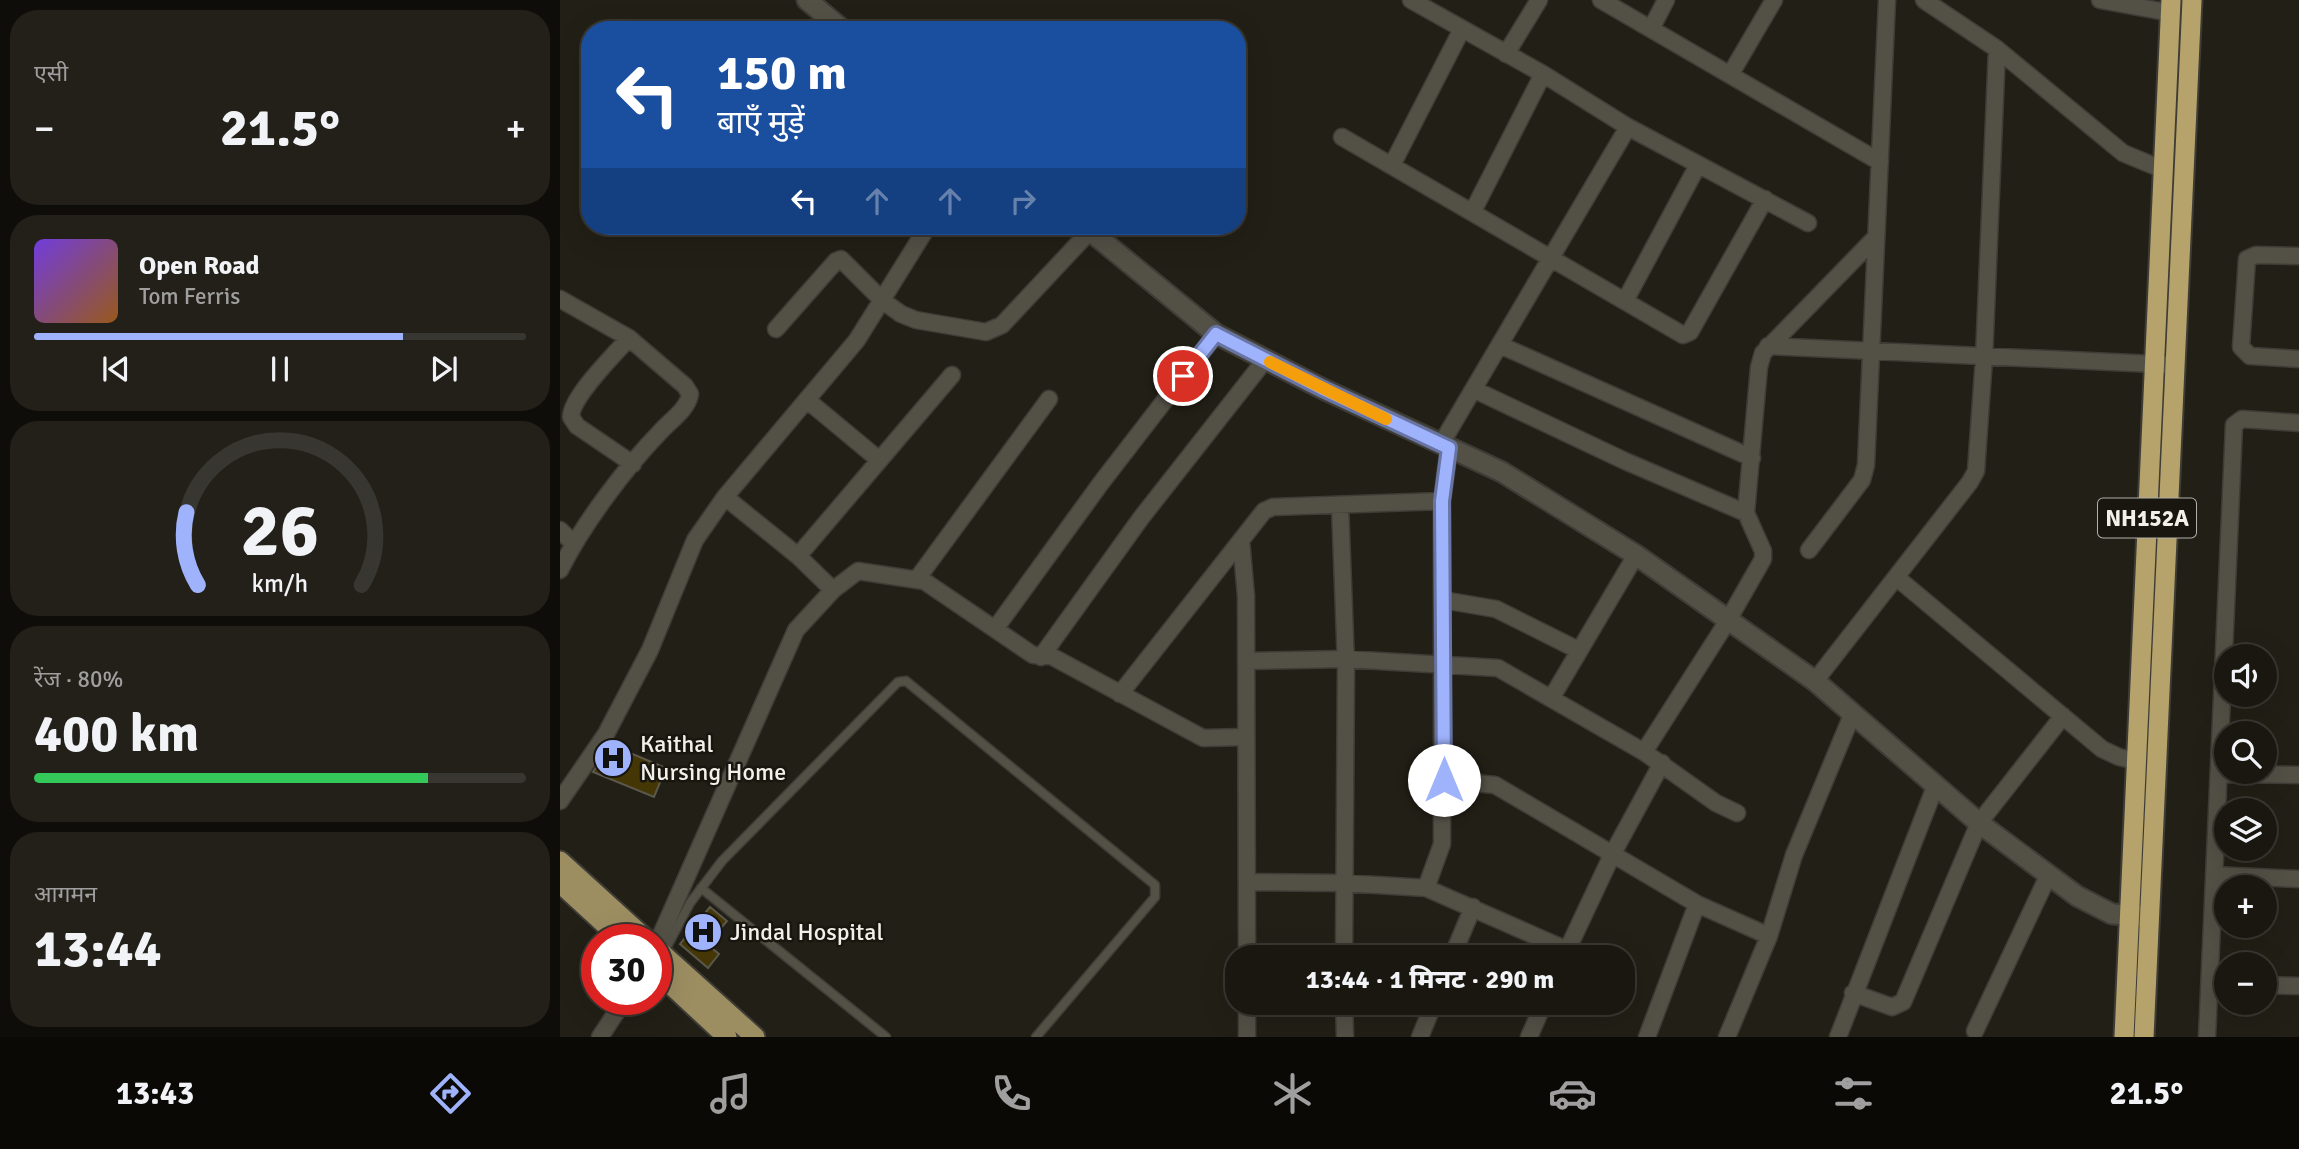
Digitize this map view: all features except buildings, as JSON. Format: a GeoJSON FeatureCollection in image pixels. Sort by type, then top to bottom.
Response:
{"type":"FeatureCollection","features":[{"type":"Feature","properties":{"kind":"highway","name":"NH152A"},"geometry":{"type":"LineString","coordinates":[[2144,1037],[2192,0]]}},
{"type":"Feature","properties":{"kind":"highway","name":"NH152A"},"geometry":{"type":"LineString","coordinates":[[2124,1037],[2171,6]]}},
{"type":"Feature","properties":{"kind":"main road"},"geometry":{"type":"LineString","coordinates":[[560,860],[630,924]]}},
{"type":"Feature","properties":{"kind":"main road"},"geometry":{"type":"LineString","coordinates":[[560,883],[605,924]]}},
{"type":"Feature","properties":{"kind":"main road"},"geometry":{"type":"LineString","coordinates":[[672,967],[755,1037]]}},
{"type":"Feature","properties":{"kind":"main road"},"geometry":{"type":"LineString","coordinates":[[672,972],[727,1037]]}},
{"type":"Feature","properties":{"kind":"street"},"geometry":{"type":"LineString","coordinates":[[807,0],[832,21]]}},
{"type":"Feature","properties":{"kind":"street"},"geometry":{"type":"LineString","coordinates":[[1410,0],[1543,74],[1628,127],[1808,223]]}},
{"type":"Feature","properties":{"kind":"street"},"geometry":{"type":"LineString","coordinates":[[1506,54],[1539,0]]}},
{"type":"Feature","properties":{"kind":"street"},"geometry":{"type":"LineString","coordinates":[[1601,0],[1880,162]]}},
{"type":"Feature","properties":{"kind":"street"},"geometry":{"type":"LineString","coordinates":[[1651,29],[1666,0]]}},
{"type":"Feature","properties":{"kind":"street"},"geometry":{"type":"LineString","coordinates":[[1730,75],[1774,0]]}},
{"type":"Feature","properties":{"kind":"street"},"geometry":{"type":"LineString","coordinates":[[1809,550],[1865,473],[1887,0]]}},
{"type":"Feature","properties":{"kind":"street"},"geometry":{"type":"LineString","coordinates":[[1924,0],[1997,49],[2123,153],[2164,170]]}},
{"type":"Feature","properties":{"kind":"street"},"geometry":{"type":"LineString","coordinates":[[2100,0],[2171,6]]}},
{"type":"Feature","properties":{"kind":"street"},"geometry":{"type":"LineString","coordinates":[[1392,165],[1462,29]]}},
{"type":"Feature","properties":{"kind":"street"},"geometry":{"type":"LineString","coordinates":[[1815,681],[1976,471],[1984,358],[1997,49]]}},
{"type":"Feature","properties":{"kind":"street"},"geometry":{"type":"LineString","coordinates":[[1472,211],[1543,74]]}},
{"type":"Feature","properties":{"kind":"street"},"geometry":{"type":"LineString","coordinates":[[1426,888],[1441,852],[1444,780],[1442,501],[1445,446],[1500,345],[1628,127]]}},
{"type":"Feature","properties":{"kind":"street"},"geometry":{"type":"LineString","coordinates":[[1342,136],[1680,334],[1690,332],[1765,199]]}},
{"type":"Feature","properties":{"kind":"street"},"geometry":{"type":"LineString","coordinates":[[1625,301],[1698,165]]}},
{"type":"Feature","properties":{"kind":"street"},"geometry":{"type":"LineString","coordinates":[[560,801],[606,734],[650,650],[695,540],[725,497],[857,340],[923,235]]}},
{"type":"Feature","properties":{"kind":"street"},"geometry":{"type":"LineString","coordinates":[[776,329],[839,259],[883,301],[907,317],[992,331],[1002,326],[1081,235]]}},
{"type":"Feature","properties":{"kind":"street"},"geometry":{"type":"LineString","coordinates":[[1096,235],[1216,334],[1321,388],[1502,472],[1636,555],[1727,622],[1815,681],[1979,824],[2097,908],[2129,916],[2149,916]]}},
{"type":"Feature","properties":{"kind":"street"},"geometry":{"type":"LineString","coordinates":[[1644,752],[1727,622],[1764,555],[1746,513],[1759,367],[1768,346],[1876,237]]}},
{"type":"Feature","properties":{"kind":"street"},"geometry":{"type":"LineString","coordinates":[[2299,256],[2256,255],[2247,259],[2241,347],[2250,356],[2299,359]]}},
{"type":"Feature","properties":{"kind":"street"},"geometry":{"type":"LineString","coordinates":[[560,299],[629,338],[685,386],[690,394],[685,407],[633,464],[573,543],[560,570]]}},
{"type":"Feature","properties":{"kind":"street"},"geometry":{"type":"LineString","coordinates":[[995,629],[1216,334]]}},
{"type":"Feature","properties":{"kind":"street"},"geometry":{"type":"LineString","coordinates":[[629,338],[579,397],[571,409],[570,418],[577,426],[633,464]]}},
{"type":"Feature","properties":{"kind":"street"},"geometry":{"type":"LineString","coordinates":[[1500,345],[1752,458]]}},
{"type":"Feature","properties":{"kind":"street"},"geometry":{"type":"LineString","coordinates":[[1768,346],[2175,365]]}},
{"type":"Feature","properties":{"kind":"street"},"geometry":{"type":"LineString","coordinates":[[1041,657],[1141,518],[1265,359]]}},
{"type":"Feature","properties":{"kind":"street"},"geometry":{"type":"LineString","coordinates":[[798,556],[878,459],[953,375]]}},
{"type":"Feature","properties":{"kind":"street"},"geometry":{"type":"LineString","coordinates":[[1475,390],[1625,461],[1746,513]]}},
{"type":"Feature","properties":{"kind":"street"},"geometry":{"type":"LineString","coordinates":[[917,579],[1049,399]]}},
{"type":"Feature","properties":{"kind":"street"},"geometry":{"type":"LineString","coordinates":[[807,400],[878,459]]}},
{"type":"Feature","properties":{"kind":"street"},"geometry":{"type":"LineString","coordinates":[[2220,721],[2234,425],[2242,419],[2299,423]]}},
{"type":"Feature","properties":{"kind":"street"},"geometry":{"type":"LineString","coordinates":[[725,497],[798,556],[833,590]]}},
{"type":"Feature","properties":{"kind":"street"},"geometry":{"type":"LineString","coordinates":[[1120,694],[1264,511],[1273,506],[1442,501]]}},
{"type":"Feature","properties":{"kind":"street"},"geometry":{"type":"LineString","coordinates":[[1340,505],[1345,659],[1344,945]]}},
{"type":"Feature","properties":{"kind":"street"},"geometry":{"type":"LineString","coordinates":[[560,530],[573,543]]}},
{"type":"Feature","properties":{"kind":"street"},"geometry":{"type":"LineString","coordinates":[[1241,540],[1246,596],[1247,945]]}},
{"type":"Feature","properties":{"kind":"street"},"geometry":{"type":"LineString","coordinates":[[1552,697],[1636,555]]}},
{"type":"Feature","properties":{"kind":"street"},"geometry":{"type":"LineString","coordinates":[[671,924],[796,630],[833,590],[861,570],[917,579],[1033,655],[1051,656],[1203,738],[1246,737]]}},
{"type":"Feature","properties":{"kind":"street"},"geometry":{"type":"LineString","coordinates":[[1896,577],[2102,748],[2119,757],[2136,761]]}},
{"type":"Feature","properties":{"kind":"street"},"geometry":{"type":"LineString","coordinates":[[1443,600],[1496,608],[1578,650]]}},
{"type":"Feature","properties":{"kind":"street"},"geometry":{"type":"LineString","coordinates":[[1246,661],[1345,659],[1498,668],[1644,752],[1716,803],[1737,813]]}},
{"type":"Feature","properties":{"kind":"street"},"geometry":{"type":"LineString","coordinates":[[1727,1037],[1769,936],[1794,855],[1852,715]]}},
{"type":"Feature","properties":{"kind":"street"},"geometry":{"type":"LineString","coordinates":[[1853,993],[1892,1007],[1903,1002],[1979,824],[2063,716]]}},
{"type":"Feature","properties":{"kind":"street"},"geometry":{"type":"LineString","coordinates":[[1569,945],[1612,855],[1662,763]]}},
{"type":"Feature","properties":{"kind":"street"},"geometry":{"type":"LineString","coordinates":[[2277,775],[2299,775]]}},
{"type":"Feature","properties":{"kind":"street"},"geometry":{"type":"LineString","coordinates":[[1444,780],[1494,785],[1697,904],[1769,936]]}},
{"type":"Feature","properties":{"kind":"street"},"geometry":{"type":"LineString","coordinates":[[2207,1037],[2218,784]]}},
{"type":"Feature","properties":{"kind":"street"},"geometry":{"type":"LineString","coordinates":[[1838,1037],[1935,787]]}},
{"type":"Feature","properties":{"kind":"street"},"geometry":{"type":"LineString","coordinates":[[1975,1031],[2049,874]]}},
{"type":"Feature","properties":{"kind":"street"},"geometry":{"type":"LineString","coordinates":[[2214,874],[2299,879]]}},
{"type":"Feature","properties":{"kind":"street"},"geometry":{"type":"LineString","coordinates":[[1248,883],[1344,883],[1426,888],[1473,907],[1547,945]]}},
{"type":"Feature","properties":{"kind":"street"},"geometry":{"type":"LineString","coordinates":[[1647,1037],[1697,904]]}},
{"type":"Feature","properties":{"kind":"street"},"geometry":{"type":"LineString","coordinates":[[1457,945],[1473,907]]}},
{"type":"Feature","properties":{"kind":"street"},"geometry":{"type":"LineString","coordinates":[[2209,983],[2214,983]]}},
{"type":"Feature","properties":{"kind":"street"},"geometry":{"type":"LineString","coordinates":[[2277,985],[2299,986]]}},
{"type":"Feature","properties":{"kind":"street"},"geometry":{"type":"LineString","coordinates":[[600,1037],[614,1015]]}},
{"type":"Feature","properties":{"kind":"street"},"geometry":{"type":"LineString","coordinates":[[1247,1015],[1247,1037]]}},
{"type":"Feature","properties":{"kind":"street"},"geometry":{"type":"LineString","coordinates":[[1345,1015],[1345,1037]]}},
{"type":"Feature","properties":{"kind":"street"},"geometry":{"type":"LineString","coordinates":[[1420,1037],[1429,1015]]}},
{"type":"Feature","properties":{"kind":"street"},"geometry":{"type":"LineString","coordinates":[[1529,1037],[1539,1015]]}},
{"type":"Feature","properties":{"kind":"lane"},"geometry":{"type":"LineString","coordinates":[[672,932],[701,888],[732,851],[898,682],[906,681],[1155,885],[1155,897],[1036,1037]]}},
{"type":"Feature","properties":{"kind":"lane"},"geometry":{"type":"LineString","coordinates":[[701,888],[886,1037]]}},
{"type":"Feature","properties":{"kind":"slow traffic"},"geometry":{"type":"LineString","coordinates":[[1270,362],[1386,419]]}},
{"type":"Feature","properties":{"kind":"place","name":"Kaithal Nursing Home"},"geometry":{"type":"Point","coordinates":[613,758]}},
{"type":"Feature","properties":{"kind":"place","name":"Jindal Hospital"},"geometry":{"type":"Point","coordinates":[703,932]}},
{"type":"Feature","properties":{"kind":"route"},"geometry":{"type":"LineString","coordinates":[[1183,376],[1216,334],[1321,388],[1449,448],[1442,501],[1444,780]]}}]}
